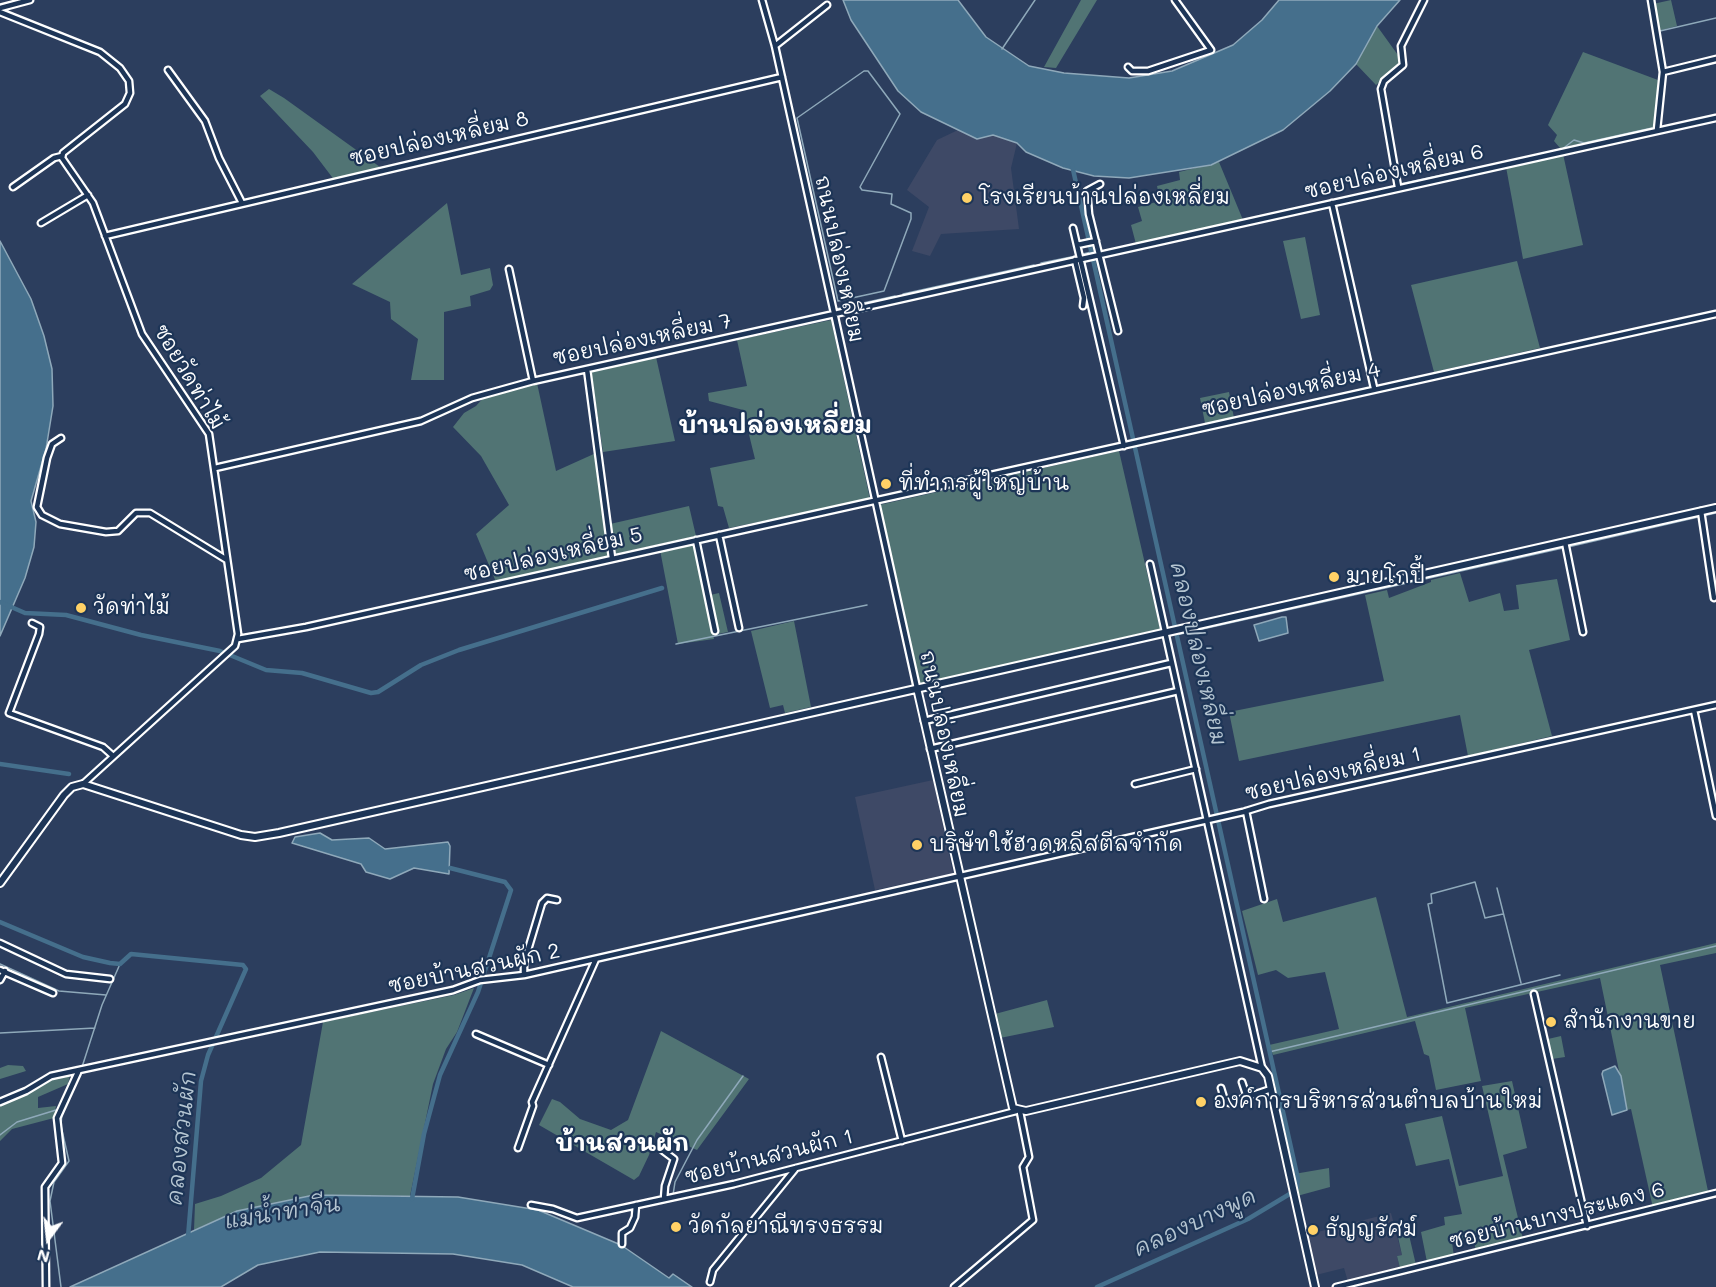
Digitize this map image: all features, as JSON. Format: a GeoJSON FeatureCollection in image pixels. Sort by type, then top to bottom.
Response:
{"type":"FeatureCollection","features":[{"type":"Feature","properties":{"kind":"street"},"geometry":{"type":"LineString","coordinates":[[0,10],[30,0]]}},
{"type":"Feature","properties":{"kind":"street","name":"ถนนปล่องเหลี่ยม"},"geometry":{"type":"LineString","coordinates":[[762,0],[776,46],[958,875],[1011,1104],[1018,1111]]}},
{"type":"Feature","properties":{"kind":"street"},"geometry":{"type":"LineString","coordinates":[[1128,67],[1132,71],[1148,71],[1211,50],[1175,0]]}},
{"type":"Feature","properties":{"kind":"street"},"geometry":{"type":"LineString","coordinates":[[1398,187],[1381,89],[1384,81],[1403,65],[1401,46],[1424,0]]}},
{"type":"Feature","properties":{"kind":"street"},"geometry":{"type":"LineString","coordinates":[[1651,0],[1663,72],[1657,130]]}},
{"type":"Feature","properties":{"kind":"street"},"geometry":{"type":"LineString","coordinates":[[776,46],[827,5]]}},
{"type":"Feature","properties":{"kind":"street"},"geometry":{"type":"LineString","coordinates":[[0,10],[100,52],[114,63],[129,81],[130,93],[125,104],[62,156],[54,158],[13,187]]}},
{"type":"Feature","properties":{"kind":"street"},"geometry":{"type":"LineString","coordinates":[[1663,72],[1716,59]]}},
{"type":"Feature","properties":{"kind":"street"},"geometry":{"type":"LineString","coordinates":[[168,70],[205,121],[219,158],[242,203]]}},
{"type":"Feature","properties":{"kind":"street","name":"ซอยปล่องเหลี่ยม 8"},"geometry":{"type":"LineString","coordinates":[[105,236],[782,77]]}},
{"type":"Feature","properties":{"kind":"street","name":"ซอยปล่องเหลี่ยม 6"},"geometry":{"type":"LineString","coordinates":[[1080,259],[1716,118]]}},
{"type":"Feature","properties":{"kind":"street","name":"ซอยวัดท่าไม้"},"geometry":{"type":"LineString","coordinates":[[62,156],[88,195],[142,334],[209,434],[238,639]]}},
{"type":"Feature","properties":{"kind":"street"},"geometry":{"type":"LineString","coordinates":[[1100,184],[1090,188],[1087,193],[1094,241],[1118,331]]}},
{"type":"Feature","properties":{"kind":"street"},"geometry":{"type":"LineString","coordinates":[[40,223],[88,195]]}},
{"type":"Feature","properties":{"kind":"street"},"geometry":{"type":"LineString","coordinates":[[1332,203],[1374,388]]}},
{"type":"Feature","properties":{"kind":"street"},"geometry":{"type":"LineString","coordinates":[[1073,228],[1080,244],[1083,306]]}},
{"type":"Feature","properties":{"kind":"street"},"geometry":{"type":"LineString","coordinates":[[1080,244],[1094,241]]}},
{"type":"Feature","properties":{"kind":"street"},"geometry":{"type":"LineString","coordinates":[[1080,259],[1124,446]]}},
{"type":"Feature","properties":{"kind":"street","name":"ซอยปล่องเหลี่ยม 7"},"geometry":{"type":"LineString","coordinates":[[215,468],[421,421],[472,398],[533,381],[1080,259]]}},
{"type":"Feature","properties":{"kind":"street"},"geometry":{"type":"LineString","coordinates":[[509,269],[533,381]]}},
{"type":"Feature","properties":{"kind":"street","name":"ซอยปล่องเหลี่ยม 4"},"geometry":{"type":"LineString","coordinates":[[875,502],[1374,388],[1716,314]]}},
{"type":"Feature","properties":{"kind":"street"},"geometry":{"type":"LineString","coordinates":[[587,369],[612,558]]}},
{"type":"Feature","properties":{"kind":"street"},"geometry":{"type":"LineString","coordinates":[[61,438],[52,444],[47,458],[37,507],[42,515],[67,526],[106,532],[118,531],[136,513],[150,513],[227,560]]}},
{"type":"Feature","properties":{"kind":"street","name":"ซอยปล่องเหลี่ยม 5"},"geometry":{"type":"LineString","coordinates":[[238,639],[306,627],[875,502]]}},
{"type":"Feature","properties":{"kind":"street"},"geometry":{"type":"LineString","coordinates":[[83,784],[241,835],[255,837],[1175,629],[1566,545],[1716,508]]}},
{"type":"Feature","properties":{"kind":"street"},"geometry":{"type":"LineString","coordinates":[[1701,511],[1714,598]]}},
{"type":"Feature","properties":{"kind":"street"},"geometry":{"type":"LineString","coordinates":[[719,535],[739,628]]}},
{"type":"Feature","properties":{"kind":"street"},"geometry":{"type":"LineString","coordinates":[[696,540],[715,631]]}},
{"type":"Feature","properties":{"kind":"street"},"geometry":{"type":"LineString","coordinates":[[1566,545],[1583,632]]}},
{"type":"Feature","properties":{"kind":"street"},"geometry":{"type":"LineString","coordinates":[[1150,564],[1262,1068],[1271,1089],[1315,1287]]}},
{"type":"Feature","properties":{"kind":"street"},"geometry":{"type":"LineString","coordinates":[[32,623],[40,631],[9,713],[103,747],[112,755]]}},
{"type":"Feature","properties":{"kind":"street"},"geometry":{"type":"LineString","coordinates":[[0,883],[64,795],[72,787],[83,784],[112,755],[230,651],[238,639]]}},
{"type":"Feature","properties":{"kind":"street"},"geometry":{"type":"LineString","coordinates":[[924,721],[1171,663]]}},
{"type":"Feature","properties":{"kind":"street"},"geometry":{"type":"LineString","coordinates":[[930,749],[1178,691]]}},
{"type":"Feature","properties":{"kind":"street","name":"ซอยปล่องเหลี่ยม 1"},"geometry":{"type":"LineString","coordinates":[[958,875],[1716,705]]}},
{"type":"Feature","properties":{"kind":"street"},"geometry":{"type":"LineString","coordinates":[[1694,710],[1716,816]]}},
{"type":"Feature","properties":{"kind":"street"},"geometry":{"type":"LineString","coordinates":[[1135,784],[1196,769]]}},
{"type":"Feature","properties":{"kind":"street"},"geometry":{"type":"LineString","coordinates":[[1246,811],[1264,899]]}},
{"type":"Feature","properties":{"kind":"street","name":"ซอยบ้านสวนผัก 2"},"geometry":{"type":"LineString","coordinates":[[0,1102],[26,1091],[45,1078],[453,990],[483,980],[524,975],[597,959],[958,875]]}},
{"type":"Feature","properties":{"kind":"street"},"geometry":{"type":"LineString","coordinates":[[524,975],[524,963],[542,903],[547,898],[557,900]]}},
{"type":"Feature","properties":{"kind":"street"},"geometry":{"type":"LineString","coordinates":[[0,943],[66,974],[110,979]]}},
{"type":"Feature","properties":{"kind":"street"},"geometry":{"type":"LineString","coordinates":[[518,1148],[532,1109],[532,1102],[597,959]]}},
{"type":"Feature","properties":{"kind":"street"},"geometry":{"type":"LineString","coordinates":[[0,980],[2,970],[53,993]]}},
{"type":"Feature","properties":{"kind":"street"},"geometry":{"type":"LineString","coordinates":[[1534,994],[1587,1226]]}},
{"type":"Feature","properties":{"kind":"street"},"geometry":{"type":"LineString","coordinates":[[476,1034],[549,1065]]}},
{"type":"Feature","properties":{"kind":"street"},"geometry":{"type":"LineString","coordinates":[[881,1057],[902,1141]]}},
{"type":"Feature","properties":{"kind":"street"},"geometry":{"type":"LineString","coordinates":[[954,1287],[1033,1220],[1023,1167],[1029,1157],[1018,1111],[1240,1061],[1262,1068]]}},
{"type":"Feature","properties":{"kind":"street"},"geometry":{"type":"LineString","coordinates":[[46,1287],[45,1187],[62,1163],[57,1118],[79,1070]]}},
{"type":"Feature","properties":{"kind":"street"},"geometry":{"type":"LineString","coordinates":[[1242,1082],[1247,1097]]}},
{"type":"Feature","properties":{"kind":"street"},"geometry":{"type":"LineString","coordinates":[[1221,1088],[1226,1103],[1271,1089]]}},
{"type":"Feature","properties":{"kind":"street","name":"ซอยบ้านสวนผัก 1"},"geometry":{"type":"LineString","coordinates":[[531,1205],[553,1209],[577,1218],[796,1168],[1018,1111]]}},
{"type":"Feature","properties":{"kind":"street"},"geometry":{"type":"LineString","coordinates":[[662,1150],[675,1159],[665,1186],[665,1199]]}},
{"type":"Feature","properties":{"kind":"street"},"geometry":{"type":"LineString","coordinates":[[710,1282],[713,1270],[796,1168]]}},
{"type":"Feature","properties":{"kind":"street","name":"ซอยบ้านบางประแดง 6"},"geometry":{"type":"LineString","coordinates":[[1336,1287],[1716,1193]]}},
{"type":"Feature","properties":{"kind":"street"},"geometry":{"type":"LineString","coordinates":[[622,1244],[622,1233],[631,1226],[636,1205]]}},
{"type":"Feature","properties":{"kind":"shaded area","name":"โรงเรียนบ้านปล่องเหลี่ยม"},"geometry":{"type":"Polygon","coordinates":[[[958,130],[977,138],[993,135],[1017,143],[1011,168],[1019,229],[941,234],[930,256],[912,251],[929,207],[907,190],[937,140],[958,130]]]}},
{"type":"Feature","properties":{"kind":"shaded area"},"geometry":{"type":"Polygon","coordinates":[[[933,780],[953,873],[875,890],[855,797],[933,780]]]}},
{"type":"Feature","properties":{"kind":"shaded area"},"geometry":{"type":"Polygon","coordinates":[[[1391,1213],[1402,1255],[1397,1256],[1400,1268],[1348,1282],[1344,1268],[1316,1275],[1306,1235],[1391,1213]]]}},
{"type":"Feature","properties":{"kind":"green space"},"geometry":{"type":"Polygon","coordinates":[[[1081,0],[1097,0],[1056,68],[1044,67],[1081,0]]]}},
{"type":"Feature","properties":{"kind":"green space"},"geometry":{"type":"Polygon","coordinates":[[[1671,0],[1677,26],[1658,31],[1653,4],[1671,0]]]}},
{"type":"Feature","properties":{"kind":"green space"},"geometry":{"type":"Polygon","coordinates":[[[1377,26],[1403,62],[1376,85],[1356,64],[1377,26]]]}},
{"type":"Feature","properties":{"kind":"green space"},"geometry":{"type":"Polygon","coordinates":[[[1583,52],[1658,80],[1654,128],[1560,148],[1554,141],[1557,135],[1548,125],[1583,52]]]}},
{"type":"Feature","properties":{"kind":"green space"},"geometry":{"type":"Polygon","coordinates":[[[269,89],[380,167],[335,181],[313,152],[260,96],[269,89]]]}},
{"type":"Feature","properties":{"kind":"green space"},"geometry":{"type":"Polygon","coordinates":[[[1563,154],[1583,245],[1523,259],[1506,167],[1563,154]]]}},
{"type":"Feature","properties":{"kind":"green space"},"geometry":{"type":"Polygon","coordinates":[[[1219,162],[1243,220],[1136,244],[1131,225],[1142,221],[1138,207],[1160,201],[1157,186],[1180,180],[1179,172],[1219,162]]]}},
{"type":"Feature","properties":{"kind":"green space"},"geometry":{"type":"Polygon","coordinates":[[[447,203],[461,275],[490,268],[493,285],[490,290],[470,296],[471,306],[444,312],[444,380],[411,380],[418,339],[391,319],[390,302],[352,284],[447,203]]]}},
{"type":"Feature","properties":{"kind":"green space"},"geometry":{"type":"Polygon","coordinates":[[[1305,237],[1320,315],[1301,319],[1283,241],[1305,237]]]}},
{"type":"Feature","properties":{"kind":"green space"},"geometry":{"type":"Polygon","coordinates":[[[1517,261],[1540,348],[1434,372],[1411,285],[1517,261]]]}},
{"type":"Feature","properties":{"kind":"green space"},"geometry":{"type":"Polygon","coordinates":[[[831,320],[870,499],[729,528],[723,507],[718,506],[710,468],[755,459],[743,410],[709,401],[708,393],[747,386],[737,340],[831,320]]]}},
{"type":"Feature","properties":{"kind":"green space"},"geometry":{"type":"Polygon","coordinates":[[[656,357],[675,441],[603,452],[591,371],[656,357]]]}},
{"type":"Feature","properties":{"kind":"green space"},"geometry":{"type":"Polygon","coordinates":[[[537,383],[556,471],[596,453],[609,556],[496,582],[476,534],[509,505],[481,456],[453,427],[464,413],[476,406],[484,397],[537,383]]]}},
{"type":"Feature","properties":{"kind":"green space"},"geometry":{"type":"Polygon","coordinates":[[[1229,392],[1234,418],[1205,423],[1200,398],[1229,392]]]}},
{"type":"Feature","properties":{"kind":"green space"},"geometry":{"type":"Polygon","coordinates":[[[1119,451],[1160,629],[920,684],[879,505],[1119,451]]]}},
{"type":"Feature","properties":{"kind":"green space"},"geometry":{"type":"Polygon","coordinates":[[[689,506],[696,536],[615,554],[610,524],[689,506]]]}},
{"type":"Feature","properties":{"kind":"green space"},"geometry":{"type":"Polygon","coordinates":[[[694,543],[714,639],[678,644],[660,550],[694,543]]]}},
{"type":"Feature","properties":{"kind":"green space"},"geometry":{"type":"Polygon","coordinates":[[[1460,573],[1469,602],[1500,593],[1504,611],[1519,609],[1516,585],[1557,579],[1570,640],[1529,650],[1552,736],[1468,756],[1460,715],[1239,761],[1229,712],[1384,681],[1365,595],[1387,590],[1389,598],[1431,582],[1431,580],[1460,573]]]}},
{"type":"Feature","properties":{"kind":"green space"},"geometry":{"type":"Polygon","coordinates":[[[719,593],[728,632],[718,634],[710,595],[719,593]]]}},
{"type":"Feature","properties":{"kind":"green space"},"geometry":{"type":"Polygon","coordinates":[[[794,621],[811,707],[785,713],[783,705],[770,708],[751,631],[794,621]]]}},
{"type":"Feature","properties":{"kind":"green space"},"geometry":{"type":"Polygon","coordinates":[[[1376,897],[1407,1017],[1716,943],[1716,953],[1660,965],[1708,1191],[1653,1208],[1631,1109],[1627,1110],[1600,978],[1465,1008],[1481,1081],[1436,1090],[1429,1056],[1424,1054],[1415,1021],[1273,1055],[1269,1045],[1339,1029],[1325,972],[1288,978],[1276,970],[1258,975],[1242,911],[1277,899],[1283,922],[1376,897]]]}},
{"type":"Feature","properties":{"kind":"green space"},"geometry":{"type":"Polygon","coordinates":[[[474,988],[433,1084],[410,1196],[314,1195],[237,1211],[194,1230],[195,1204],[221,1196],[261,1178],[301,1145],[323,1022],[454,995],[474,988]]]}},
{"type":"Feature","properties":{"kind":"green space"},"geometry":{"type":"Polygon","coordinates":[[[1047,1000],[1054,1027],[1000,1038],[995,1014],[1047,1000]]]}},
{"type":"Feature","properties":{"kind":"green space"},"geometry":{"type":"Polygon","coordinates":[[[661,1031],[749,1079],[697,1150],[656,1132],[649,1155],[639,1176],[634,1180],[539,1125],[552,1099],[560,1102],[580,1119],[611,1130],[628,1120],[661,1031]]]}},
{"type":"Feature","properties":{"kind":"green space"},"geometry":{"type":"Polygon","coordinates":[[[1561,1036],[1565,1057],[1552,1059],[1548,1039],[1561,1036]]]}},
{"type":"Feature","properties":{"kind":"green space"},"geometry":{"type":"Polygon","coordinates":[[[8,1065],[23,1066],[26,1071],[0,1079],[0,1068],[8,1065]]]}},
{"type":"Feature","properties":{"kind":"green space"},"geometry":{"type":"Polygon","coordinates":[[[70,1075],[68,1084],[38,1097],[38,1108],[56,1106],[54,1118],[12,1129],[0,1141],[0,1105],[22,1096],[43,1082],[70,1075]]]}},
{"type":"Feature","properties":{"kind":"green space"},"geometry":{"type":"Polygon","coordinates":[[[1512,1081],[1527,1148],[1503,1155],[1523,1239],[1476,1251],[1473,1238],[1452,1242],[1454,1257],[1427,1262],[1421,1232],[1445,1225],[1444,1217],[1462,1214],[1449,1159],[1416,1166],[1405,1124],[1442,1116],[1459,1186],[1503,1176],[1482,1086],[1512,1081]]]}},
{"type":"Feature","properties":{"kind":"green space"},"geometry":{"type":"Polygon","coordinates":[[[1329,1168],[1330,1187],[1297,1196],[1294,1174],[1329,1168]]]}},
{"type":"Feature","properties":{"kind":"green space"},"geometry":{"type":"Polygon","coordinates":[[[1409,1235],[1416,1265],[1400,1268],[1397,1256],[1402,1255],[1398,1237],[1409,1235]]]}},
{"type":"Feature","properties":{"kind":"water"},"geometry":{"type":"Polygon","coordinates":[[[843,0],[958,0],[986,37],[1029,66],[1064,73],[1129,78],[1172,71],[1233,45],[1262,20],[1279,0],[1400,0],[1377,26],[1356,64],[1330,91],[1283,130],[1211,165],[1129,178],[1094,176],[1063,168],[1026,152],[1017,143],[993,135],[977,139],[921,112],[898,91],[851,20],[843,0]]]}},
{"type":"Feature","properties":{"kind":"water"},"geometry":{"type":"Polygon","coordinates":[[[0,241],[31,299],[44,336],[52,369],[53,406],[46,449],[31,501],[36,522],[34,547],[25,578],[0,636],[0,241]]]}},
{"type":"Feature","properties":{"kind":"water"},"geometry":{"type":"Polygon","coordinates":[[[1286,617],[1288,633],[1259,641],[1254,625],[1286,617]]]}},
{"type":"Feature","properties":{"kind":"water"},"geometry":{"type":"Polygon","coordinates":[[[320,833],[332,840],[369,838],[385,849],[448,842],[450,846],[449,874],[414,868],[390,879],[366,872],[361,864],[292,843],[295,837],[320,833]]]}},
{"type":"Feature","properties":{"kind":"water"},"geometry":{"type":"Polygon","coordinates":[[[1615,1066],[1621,1076],[1627,1110],[1612,1115],[1602,1074],[1603,1071],[1615,1066]]]}},
{"type":"Feature","properties":{"kind":"water","name":"แม่น้ำท่าจีน"},"geometry":{"type":"Polygon","coordinates":[[[314,1195],[458,1197],[538,1210],[621,1245],[669,1278],[673,1274],[692,1287],[573,1287],[522,1265],[453,1254],[320,1252],[258,1265],[221,1287],[70,1287],[237,1211],[314,1195]]]}},
{"type":"Feature","properties":{"kind":"waterway"},"geometry":{"type":"LineString","coordinates":[[1002,49],[1035,0]]}},
{"type":"Feature","properties":{"kind":"waterway"},"geometry":{"type":"LineString","coordinates":[[1660,31],[1716,18]]}},
{"type":"Feature","properties":{"kind":"waterway"},"geometry":{"type":"LineString","coordinates":[[864,71],[868,71],[900,114],[860,187],[862,190],[892,194],[891,204],[911,213],[911,219],[884,291],[838,301],[797,118],[864,71]]}},
{"type":"Feature","properties":{"kind":"waterway"},"geometry":{"type":"LineString","coordinates":[[1400,184],[1561,150],[1574,140],[1584,143],[1652,128]]}},
{"type":"Feature","properties":{"kind":"waterway","name":"คลองปล่องเหลี่ยม"},"geometry":{"type":"LineString","coordinates":[[1072,165],[1298,1179],[1297,1188],[1293,1192],[1248,1219],[1097,1287]]}},
{"type":"Feature","properties":{"kind":"waterway","name":"คลองปล่องเหลี่ยม"},"geometry":{"type":"LineString","coordinates":[[1083,254],[1091,252]]}},
{"type":"Feature","properties":{"kind":"waterway"},"geometry":{"type":"LineString","coordinates":[[1041,263],[1076,256]]}},
{"type":"Feature","properties":{"kind":"waterway"},"geometry":{"type":"LineString","coordinates":[[903,294],[1034,265]]}},
{"type":"Feature","properties":{"kind":"waterway"},"geometry":{"type":"LineString","coordinates":[[836,309],[895,296]]}},
{"type":"Feature","properties":{"kind":"waterway"},"geometry":{"type":"LineString","coordinates":[[1568,547],[1716,513]]}},
{"type":"Feature","properties":{"kind":"waterway"},"geometry":{"type":"LineString","coordinates":[[1176,635],[1563,548]]}},
{"type":"Feature","properties":{"kind":"waterway"},"geometry":{"type":"LineString","coordinates":[[0,602],[25,613],[66,615],[141,635],[220,651],[266,670],[302,673],[371,693],[378,692],[421,665],[459,650],[662,588]]}},
{"type":"Feature","properties":{"kind":"waterway"},"geometry":{"type":"LineString","coordinates":[[676,644],[867,605]]}},
{"type":"Feature","properties":{"kind":"waterway"},"geometry":{"type":"LineString","coordinates":[[0,764],[69,774]]}},
{"type":"Feature","properties":{"kind":"waterway","name":"คลองสวนผัก"},"geometry":{"type":"LineString","coordinates":[[412,1199],[424,1134],[440,1075],[478,992],[511,890],[505,882],[450,868]]}},
{"type":"Feature","properties":{"kind":"waterway"},"geometry":{"type":"LineString","coordinates":[[1503,914],[1485,918],[1475,882],[1431,894],[1432,903],[1428,904],[1447,1003],[1560,975]]}},
{"type":"Feature","properties":{"kind":"waterway"},"geometry":{"type":"LineString","coordinates":[[1497,888],[1521,983]]}},
{"type":"Feature","properties":{"kind":"waterway","name":"คลองสวนผัก"},"geometry":{"type":"LineString","coordinates":[[0,922],[83,957],[110,963],[120,964],[131,954],[243,965],[246,969],[208,1055],[201,1081],[188,1237]]}},
{"type":"Feature","properties":{"kind":"waterway"},"geometry":{"type":"LineString","coordinates":[[1269,1052],[1716,946]]}},
{"type":"Feature","properties":{"kind":"waterway"},"geometry":{"type":"LineString","coordinates":[[0,964],[59,991],[106,995]]}},
{"type":"Feature","properties":{"kind":"waterway"},"geometry":{"type":"LineString","coordinates":[[82,1067],[102,1005],[120,964]]}},
{"type":"Feature","properties":{"kind":"waterway"},"geometry":{"type":"LineString","coordinates":[[0,1033],[95,1028]]}},
{"type":"Feature","properties":{"kind":"waterway"},"geometry":{"type":"LineString","coordinates":[[673,1195],[675,1182],[697,1140],[743,1076]]}},
{"type":"Feature","properties":{"kind":"waterway"},"geometry":{"type":"LineString","coordinates":[[72,1092],[78,1077]]}},
{"type":"Feature","properties":{"kind":"waterway"},"geometry":{"type":"LineString","coordinates":[[0,1135],[17,1122],[56,1110]]}},
{"type":"Feature","properties":{"kind":"waterway"},"geometry":{"type":"LineString","coordinates":[[61,1287],[50,1201],[54,1182],[69,1161],[61,1126],[62,1112]]}},
{"type":"Feature","properties":{"kind":"place","name":"โรงเรียนบ้านปล่องเหลี่ยม"},"geometry":{"type":"Point","coordinates":[967,198]}},
{"type":"Feature","properties":{"kind":"place","name":"ที่ทำกรผู้ใหญ่บ้าน"},"geometry":{"type":"Point","coordinates":[886,484]}},
{"type":"Feature","properties":{"kind":"place","name":"มายโกปี้"},"geometry":{"type":"Point","coordinates":[1334,577]}},
{"type":"Feature","properties":{"kind":"place","name":"วัดท่าไม้"},"geometry":{"type":"Point","coordinates":[81,608]}},
{"type":"Feature","properties":{"kind":"place","name":"บริษัทใช้ฮวดหลีสตีลจำกัด"},"geometry":{"type":"Point","coordinates":[917,845]}},
{"type":"Feature","properties":{"kind":"place","name":"สำนักงานขาย"},"geometry":{"type":"Point","coordinates":[1551,1022]}},
{"type":"Feature","properties":{"kind":"place","name":"องค์การบริหารส่วนตำบลบ้านใหม่"},"geometry":{"type":"Point","coordinates":[1201,1102]}},
{"type":"Feature","properties":{"kind":"place","name":"วัดกัลยาณีทรงธรรม"},"geometry":{"type":"Point","coordinates":[676,1227]}},
{"type":"Feature","properties":{"kind":"place","name":"ธัญญรัศม์"},"geometry":{"type":"Point","coordinates":[1313,1230]}},
{"type":"Feature","properties":{"kind":"district","name":"บ้านปล่องเหลี่ยม"},"geometry":{"type":"Point","coordinates":[775,426]}},
{"type":"Feature","properties":{"kind":"district","name":"บ้านสวนผัก"},"geometry":{"type":"Point","coordinates":[622,1144]}},
{"type":"Feature","properties":{"kind":"water label","name":"คลองบางพูด"},"geometry":{"type":"Point","coordinates":[1195,1223]}}]}
